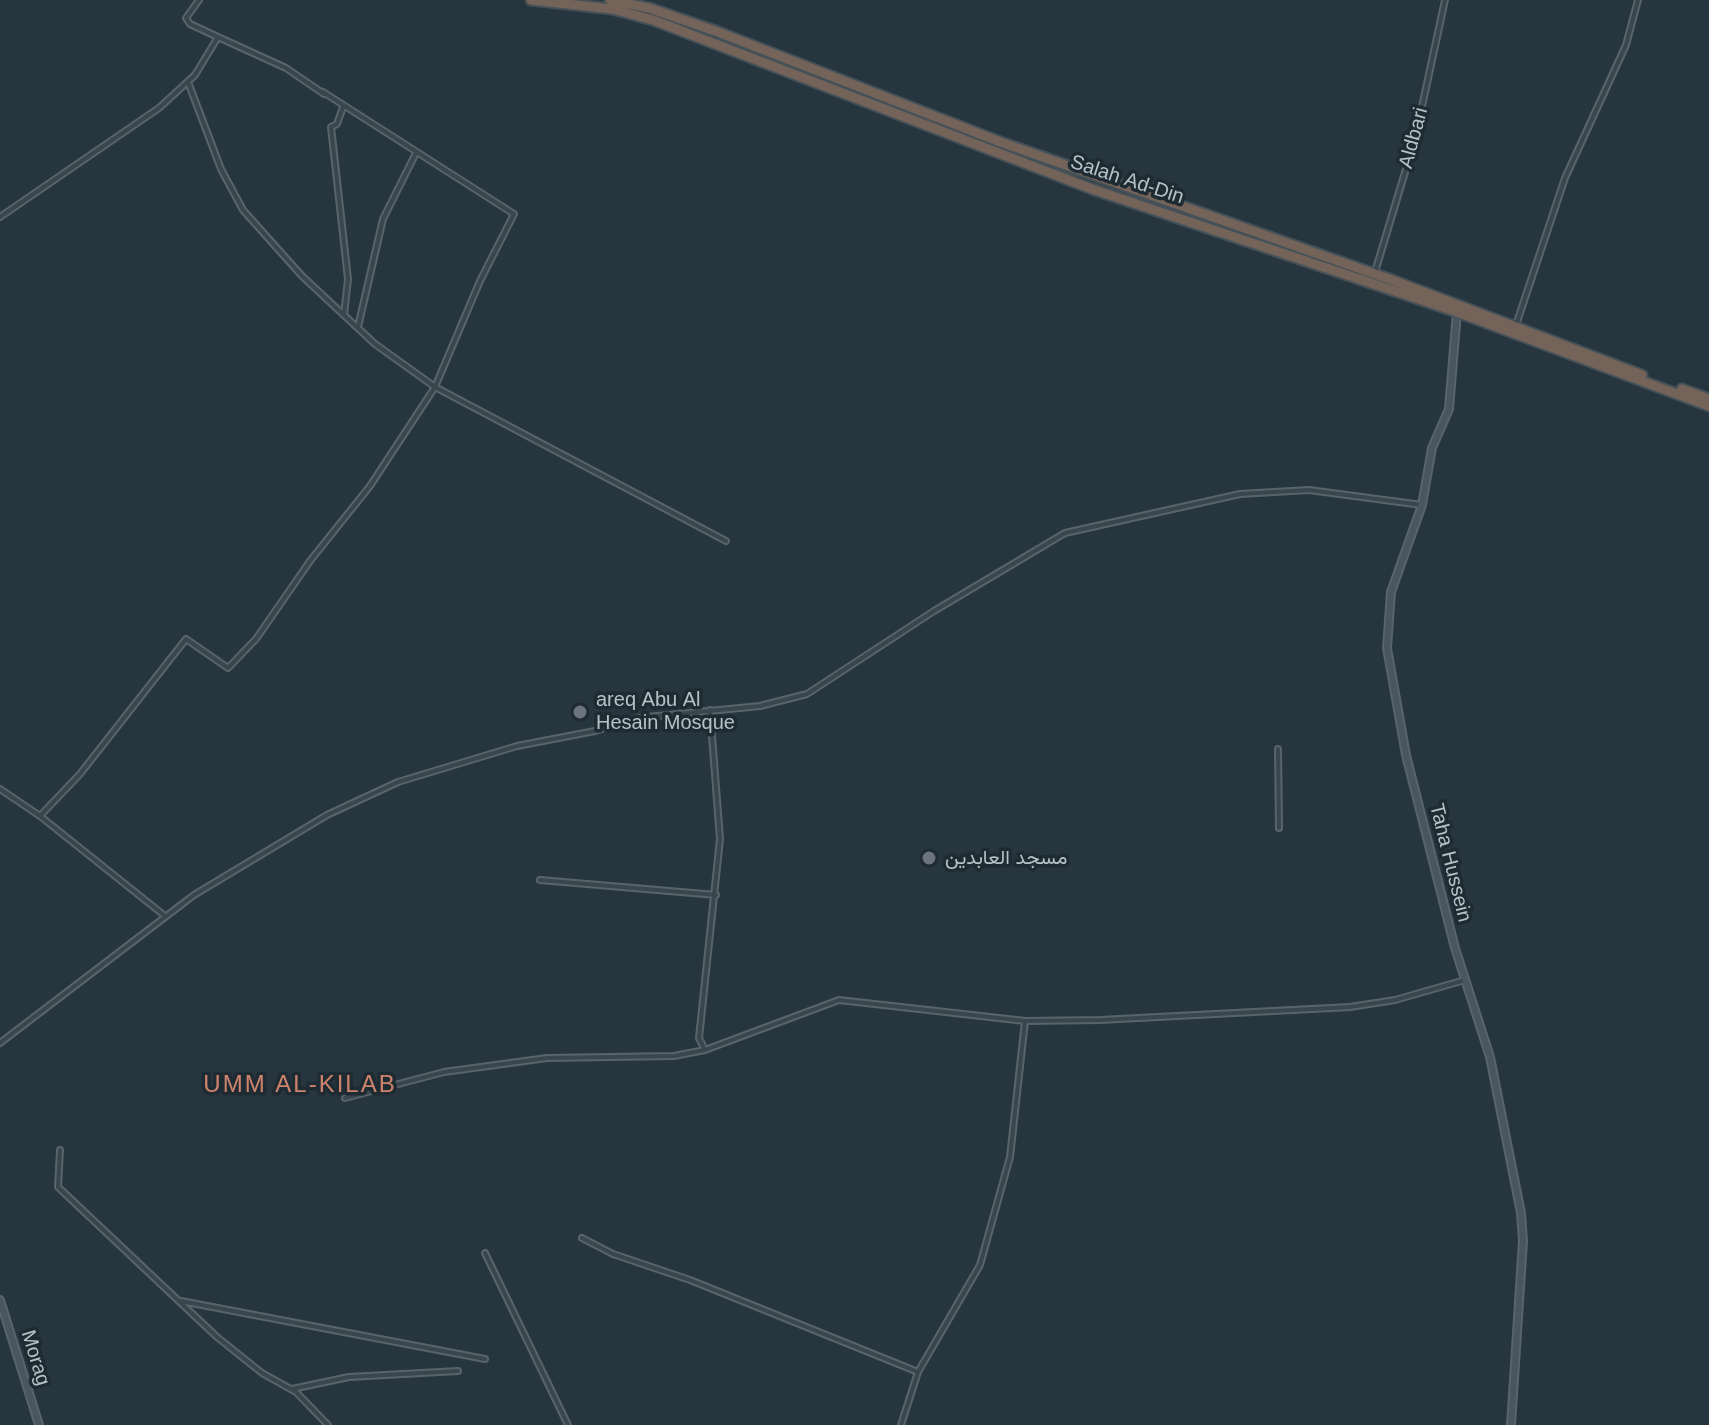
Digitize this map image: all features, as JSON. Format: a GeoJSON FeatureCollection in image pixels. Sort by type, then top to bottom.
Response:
{"type":"FeatureCollection","features":[{"type":"Feature","properties":{"kind":"highway","name":"Salah Ad-Din"},"geometry":{"type":"LineString","coordinates":[[531,0],[612,9],[653,20],[1001,155],[1374,274],[1709,406]]}},
{"type":"Feature","properties":{"kind":"highway","name":"Salah Ad-Din"},"geometry":{"type":"LineString","coordinates":[[610,0],[649,8],[718,32],[1003,143],[1457,312],[1709,399]]}},
{"type":"Feature","properties":{"kind":"street"},"geometry":{"type":"LineString","coordinates":[[40,816],[80,774],[186,639],[228,668],[256,639],[310,561],[370,486],[435,387],[480,281],[514,214],[286,68],[190,24],[186,18],[199,0]]}},
{"type":"Feature","properties":{"kind":"street","name":"Aldbari"},"geometry":{"type":"LineString","coordinates":[[1374,274],[1415,139],[1445,0]]}},
{"type":"Feature","properties":{"kind":"street"},"geometry":{"type":"LineString","coordinates":[[1515,327],[1565,178],[1626,45],[1638,0]]}},
{"type":"Feature","properties":{"kind":"street"},"geometry":{"type":"LineString","coordinates":[[0,217],[159,108],[188,82],[218,37]]}},
{"type":"Feature","properties":{"kind":"street"},"geometry":{"type":"LineString","coordinates":[[188,82],[232,194],[302,276],[344,316],[435,387],[726,541]]}},
{"type":"Feature","properties":{"kind":"street"},"geometry":{"type":"LineString","coordinates":[[343,107],[337,124],[331,127],[348,279],[344,316]]}},
{"type":"Feature","properties":{"kind":"street"},"geometry":{"type":"LineString","coordinates":[[358,327],[383,219],[416,153]]}},
{"type":"Feature","properties":{"kind":"street","name":"Taha Hussein"},"geometry":{"type":"LineString","coordinates":[[1457,312],[1449,409],[1432,448],[1422,505],[1391,592],[1387,648],[1406,755],[1465,980],[1490,1057],[1521,1213],[1523,1241],[1511,1425]]}},
{"type":"Feature","properties":{"kind":"street"},"geometry":{"type":"LineString","coordinates":[[0,1043],[165,916],[327,815],[398,782],[517,746],[595,731],[637,718],[760,706],[807,694],[934,611],[1065,533],[1240,494],[1309,490],[1422,505]]}},
{"type":"Feature","properties":{"kind":"street"},"geometry":{"type":"LineString","coordinates":[[705,1050],[699,1038],[720,839],[710,710]]}},
{"type":"Feature","properties":{"kind":"street"},"geometry":{"type":"LineString","coordinates":[[1278,749],[1279,828]]}},
{"type":"Feature","properties":{"kind":"street"},"geometry":{"type":"LineString","coordinates":[[0,789],[40,816],[165,916]]}},
{"type":"Feature","properties":{"kind":"street"},"geometry":{"type":"LineString","coordinates":[[540,880],[716,895]]}},
{"type":"Feature","properties":{"kind":"street"},"geometry":{"type":"LineString","coordinates":[[345,1098],[444,1072],[547,1058],[674,1056],[705,1050],[839,1000],[1025,1021],[1326,1009],[1395,1000],[1465,980]]}},
{"type":"Feature","properties":{"kind":"street"},"geometry":{"type":"LineString","coordinates":[[901,1425],[918,1372],[980,1265],[1010,1157],[1025,1021]]}},
{"type":"Feature","properties":{"kind":"street"},"geometry":{"type":"LineString","coordinates":[[60,1150],[58,1187],[250,1364],[292,1389],[328,1425]]}},
{"type":"Feature","properties":{"kind":"street"},"geometry":{"type":"LineString","coordinates":[[582,1238],[613,1254],[690,1280],[918,1372]]}},
{"type":"Feature","properties":{"kind":"street"},"geometry":{"type":"LineString","coordinates":[[485,1253],[568,1425]]}},
{"type":"Feature","properties":{"kind":"street","name":"Morag"},"geometry":{"type":"LineString","coordinates":[[0,1300],[39,1425]]}},
{"type":"Feature","properties":{"kind":"street"},"geometry":{"type":"LineString","coordinates":[[181,1301],[485,1359]]}},
{"type":"Feature","properties":{"kind":"street"},"geometry":{"type":"LineString","coordinates":[[292,1389],[349,1377],[458,1371]]}},
{"type":"Feature","properties":{"kind":"place","name":"areq Abu Al Hesain Mosque"},"geometry":{"type":"Point","coordinates":[580,712]}},
{"type":"Feature","properties":{"kind":"place","name":"مسجد العابدين"},"geometry":{"type":"Point","coordinates":[929,858]}},
{"type":"Feature","properties":{"kind":"district","name":"UMM AL-KILAB"},"geometry":{"type":"Point","coordinates":[300,1085]}}]}
